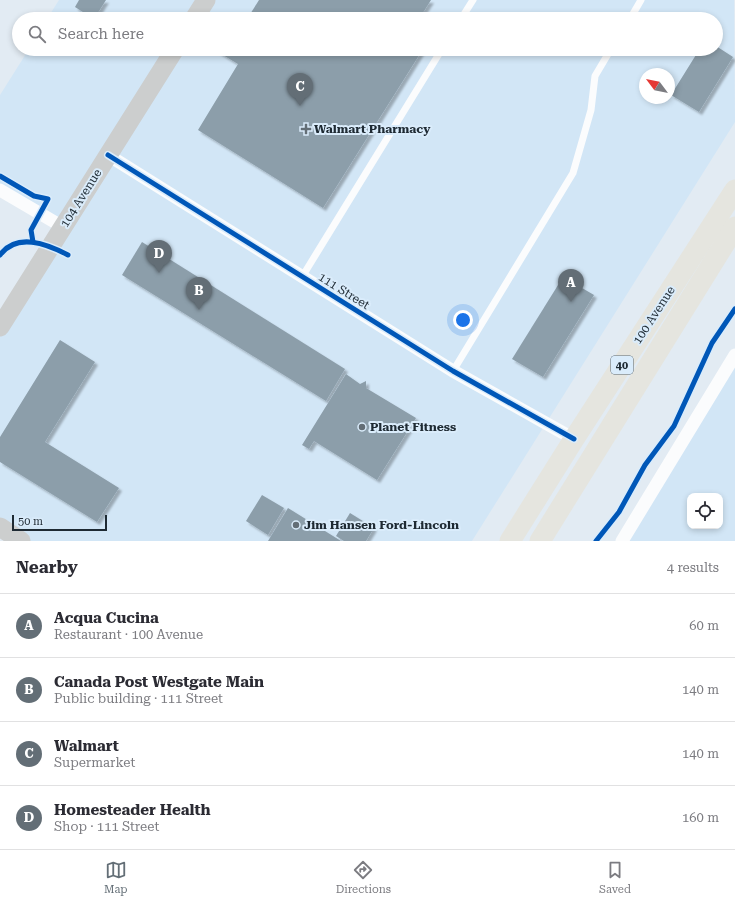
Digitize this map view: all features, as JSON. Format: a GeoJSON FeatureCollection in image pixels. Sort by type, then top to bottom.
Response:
{"type":"FeatureCollection","features":[{"type":"Feature","properties":{"kind":"main road","name":"100 Avenue"},"geometry":{"type":"LineString","coordinates":[[510,541],[735,190]]}},
{"type":"Feature","properties":{"kind":"main road","name":"100 Avenue"},"geometry":{"type":"LineString","coordinates":[[540,541],[735,227]]}},
{"type":"Feature","properties":{"kind":"street"},"geometry":{"type":"LineString","coordinates":[[198,12],[206,0]]}},
{"type":"Feature","properties":{"kind":"street","name":"104 Avenue"},"geometry":{"type":"LineString","coordinates":[[0,328],[171,56]]}},
{"type":"Feature","properties":{"kind":"street","name":"111 Street"},"geometry":{"type":"LineString","coordinates":[[108,154],[453,371],[574,439]]}},
{"type":"Feature","properties":{"kind":"street"},"geometry":{"type":"LineString","coordinates":[[0,190],[63,227]]}},
{"type":"Feature","properties":{"kind":"street"},"geometry":{"type":"LineString","coordinates":[[622,541],[735,355]]}},
{"type":"Feature","properties":{"kind":"street"},"geometry":{"type":"LineString","coordinates":[[0,527],[22,541]]}},
{"type":"Feature","properties":{"kind":"lane"},"geometry":{"type":"LineString","coordinates":[[465,12],[473,0]]}},
{"type":"Feature","properties":{"kind":"lane"},"geometry":{"type":"LineString","coordinates":[[634,12],[641,0]]}},
{"type":"Feature","properties":{"kind":"lane"},"geometry":{"type":"LineString","coordinates":[[302,277],[438,56]]}},
{"type":"Feature","properties":{"kind":"lane"},"geometry":{"type":"LineString","coordinates":[[453,371],[574,173],[591,110],[595,76],[608,56]]}},
{"type":"Feature","properties":{"kind":"shaded area"},"geometry":{"type":"Polygon","coordinates":[[[59,0],[734,0],[735,122],[472,541],[24,541],[0,526],[0,327],[62,227],[0,190],[0,95],[25,56],[723,56],[723,12],[51,12],[59,0]]]}},
{"type":"Feature","properties":{"kind":"shaded area"},"geometry":{"type":"Polygon","coordinates":[[[735,360],[735,541],[623,541],[735,360]]]}},
{"type":"Feature","properties":{"kind":"building"},"geometry":{"type":"Polygon","coordinates":[[[79,0],[106,0],[98,12],[83,12],[75,7],[79,0]]]}},
{"type":"Feature","properties":{"kind":"building"},"geometry":{"type":"Polygon","coordinates":[[[259,0],[431,0],[423,12],[251,12],[259,0]]]}},
{"type":"Feature","properties":{"kind":"building"},"geometry":{"type":"Polygon","coordinates":[[[723,51],[733,57],[699,112],[675,97],[675,89],[695,56],[723,56],[723,51]]]}},
{"type":"Feature","properties":{"kind":"building"},"geometry":{"type":"Polygon","coordinates":[[[225,56],[419,56],[323,208],[198,130],[238,64],[225,56]]]}},
{"type":"Feature","properties":{"kind":"building"},"geometry":{"type":"Polygon","coordinates":[[[142,242],[345,369],[326,401],[122,275],[142,242]]]}},
{"type":"Feature","properties":{"kind":"building"},"geometry":{"type":"Polygon","coordinates":[[[563,277],[594,295],[543,377],[512,359],[563,277]]]}},
{"type":"Feature","properties":{"kind":"building"},"geometry":{"type":"Polygon","coordinates":[[[60,340],[95,362],[45,442],[119,488],[97,522],[0,462],[0,437],[60,340]]]}},
{"type":"Feature","properties":{"kind":"building","name":"Planet Fitness"},"geometry":{"type":"Polygon","coordinates":[[[346,374],[360,384],[366,381],[366,388],[416,418],[377,480],[314,441],[309,449],[302,445],[346,374]]]}},
{"type":"Feature","properties":{"kind":"building"},"geometry":{"type":"Polygon","coordinates":[[[262,495],[284,508],[268,535],[246,521],[262,495]]]}},
{"type":"Feature","properties":{"kind":"building","name":"Jim Hansen Ford-Lincoln"},"geometry":{"type":"Polygon","coordinates":[[[288,508],[341,541],[268,541],[288,508]]]}},
{"type":"Feature","properties":{"kind":"building"},"geometry":{"type":"Polygon","coordinates":[[[350,513],[374,528],[366,541],[344,541],[336,536],[350,513]]]}},
{"type":"Feature","properties":{"kind":"cycle path"},"geometry":{"type":"LineString","coordinates":[[108,155],[453,371],[574,439]]}},
{"type":"Feature","properties":{"kind":"cycle path"},"geometry":{"type":"LineString","coordinates":[[0,176],[34,196],[48,199],[31,230],[33,242]]}},
{"type":"Feature","properties":{"kind":"cycle path"},"geometry":{"type":"LineString","coordinates":[[0,255],[7,248],[23,242],[42,244],[68,255]]}},
{"type":"Feature","properties":{"kind":"cycle path"},"geometry":{"type":"LineString","coordinates":[[596,541],[619,512],[645,465],[674,426],[712,343],[735,309]]}},
{"type":"Feature","properties":{"kind":"place","name":"Walmart"},"geometry":{"type":"Point","coordinates":[300,106]}},
{"type":"Feature","properties":{"kind":"place","name":"Walmart Pharmacy"},"geometry":{"type":"Point","coordinates":[306,129]}},
{"type":"Feature","properties":{"kind":"place","name":"Homesteader Health"},"geometry":{"type":"Point","coordinates":[159,273]}},
{"type":"Feature","properties":{"kind":"place","name":"Acqua Cucina"},"geometry":{"type":"Point","coordinates":[571,302]}},
{"type":"Feature","properties":{"kind":"place","name":"Canada Post Westgate Main"},"geometry":{"type":"Point","coordinates":[199,310]}},
{"type":"Feature","properties":{"kind":"place","name":"Planet Fitness"},"geometry":{"type":"Point","coordinates":[362,427]}},
{"type":"Feature","properties":{"kind":"place","name":"Jim Hansen Ford-Lincoln"},"geometry":{"type":"Point","coordinates":[296,525]}}]}
